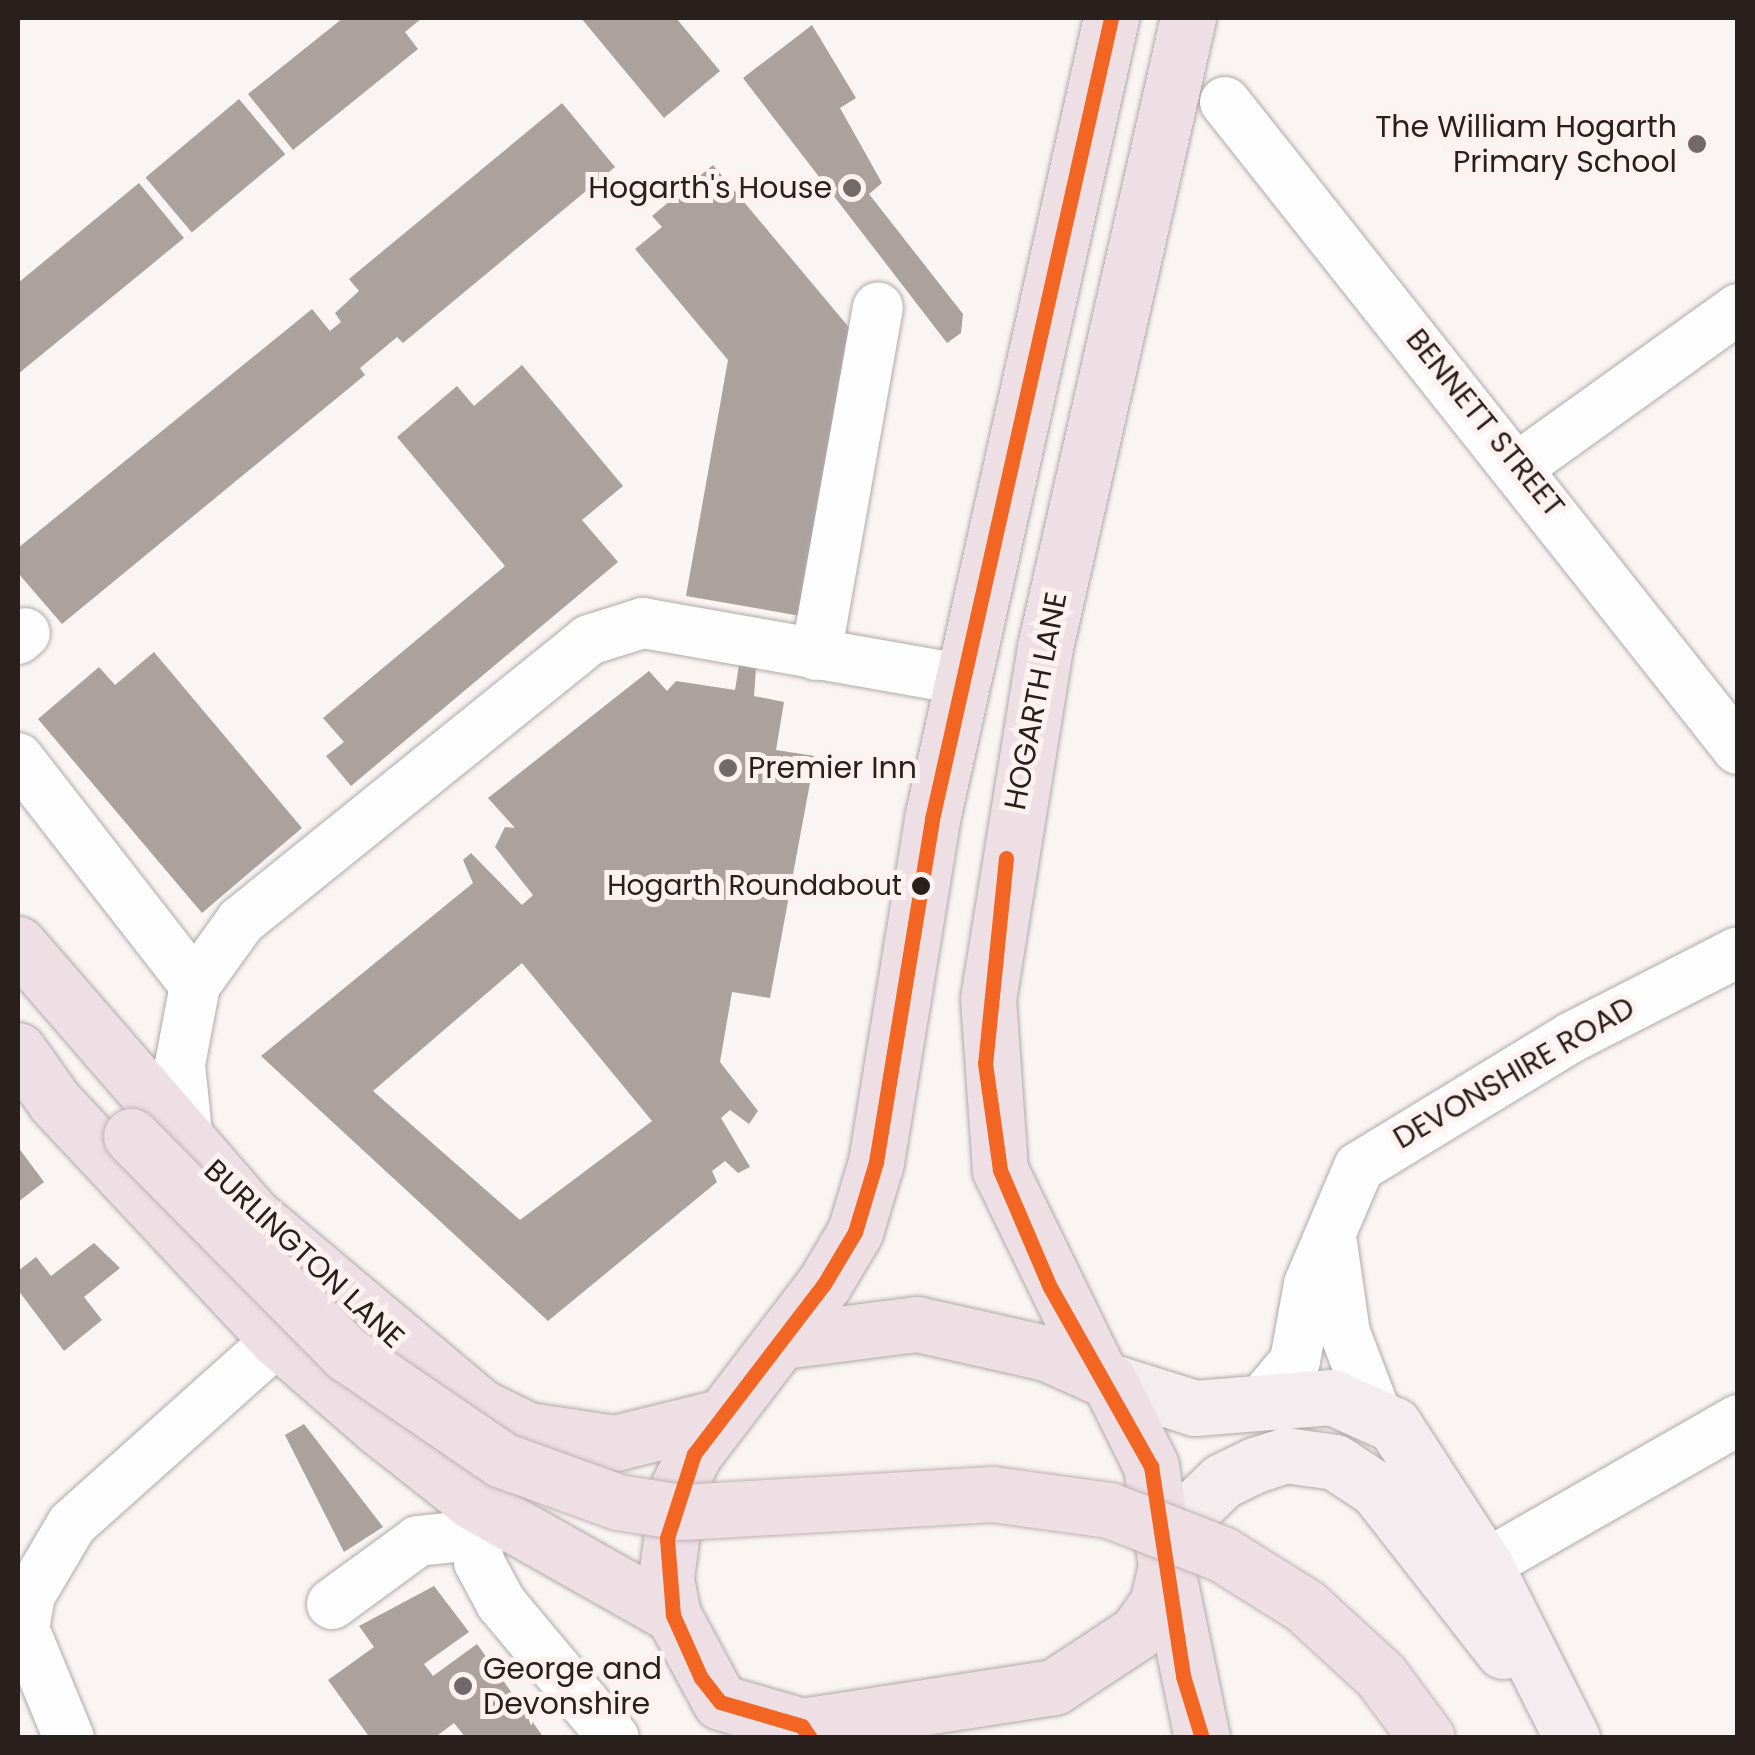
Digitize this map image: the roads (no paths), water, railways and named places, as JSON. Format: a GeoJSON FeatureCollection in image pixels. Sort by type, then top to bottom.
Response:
{"type":"FeatureCollection","features":[{"type":"Feature","properties":{"kind":"highway"},"geometry":{"type":"LineString","coordinates":[[1111,18],[965,680],[876,1162],[855,1232],[783,1341],[719,1417],[678,1488],[667,1538],[673,1615],[719,1720],[800,1731],[1054,1687],[1136,1632],[1157,1604],[1164,1552]]}},
{"type":"Feature","properties":{"kind":"highway","name":"HOGARTH LANE"},"geometry":{"type":"LineString","coordinates":[[1104,1377],[1000,1170],[988,1000],[1046,647],[1188,18]]}},
{"type":"Feature","properties":{"kind":"highway","name":"BURLINGTON LANE"},"geometry":{"type":"LineString","coordinates":[[18,944],[188,1143],[364,1318],[480,1408],[528,1430],[615,1443],[719,1417]]}},
{"type":"Feature","properties":{"kind":"highway"},"geometry":{"type":"LineString","coordinates":[[18,1000],[130,1136],[348,1354],[502,1460],[618,1502],[682,1512],[992,1494],[1124,1514],[1222,1554],[1305,1606],[1381,1676],[1427,1738]]}},
{"type":"Feature","properties":{"kind":"highway"},"geometry":{"type":"LineString","coordinates":[[18,1050],[55,1102],[278,1340],[473,1518],[673,1615]]}},
{"type":"Feature","properties":{"kind":"highway"},"geometry":{"type":"LineString","coordinates":[[783,1341],[917,1324],[1104,1377],[1150,1466],[1202,1738]]}},
{"type":"Feature","properties":{"kind":"main road"},"geometry":{"type":"LineString","coordinates":[[1104,1377],[1195,1408],[1266,1396],[1332,1397],[1375,1411],[1410,1445],[1485,1565],[1568,1732]]}},
{"type":"Feature","properties":{"kind":"main road"},"geometry":{"type":"LineString","coordinates":[[1164,1552],[1222,1481],[1286,1455],[1335,1462],[1376,1489],[1568,1732]]}},
{"type":"Feature","properties":{"kind":"street","name":"BENNETT STREET"},"geometry":{"type":"LineString","coordinates":[[1225,102],[1521,465],[1738,749]]}},
{"type":"Feature","properties":{"kind":"street"},"geometry":{"type":"LineString","coordinates":[[816,655],[878,306]]}},
{"type":"Feature","properties":{"kind":"street"},"geometry":{"type":"LineString","coordinates":[[1521,465],[1738,309]]}},
{"type":"Feature","properties":{"kind":"street"},"geometry":{"type":"LineString","coordinates":[[188,1143],[180,1064],[195,985],[241,921],[589,640],[643,623],[965,680]]}},
{"type":"Feature","properties":{"kind":"street"},"geometry":{"type":"LineString","coordinates":[[18,758],[195,985]]}},
{"type":"Feature","properties":{"kind":"street","name":"DEVONSHIRE ROAD"},"geometry":{"type":"LineString","coordinates":[[1266,1396],[1296,1361],[1309,1284],[1344,1190],[1378,1152],[1738,952]]}},
{"type":"Feature","properties":{"kind":"street","name":"DEVONSHIRE ROAD"},"geometry":{"type":"LineString","coordinates":[[1330,1233],[1344,1333],[1375,1411]]}},
{"type":"Feature","properties":{"kind":"street"},"geometry":{"type":"LineString","coordinates":[[69,1738],[24,1629],[30,1594],[72,1524],[278,1340]]}},
{"type":"Feature","properties":{"kind":"street"},"geometry":{"type":"LineString","coordinates":[[1485,1565],[1738,1420]]}},
{"type":"Feature","properties":{"kind":"street"},"geometry":{"type":"LineString","coordinates":[[332,1604],[418,1541],[473,1518],[502,1602],[614,1738]]}},
{"type":"Feature","properties":{"kind":"place","name":"The William Hogarth Primary School"},"geometry":{"type":"Point","coordinates":[1697,144]}},
{"type":"Feature","properties":{"kind":"place","name":"Hogarth's House"},"geometry":{"type":"Point","coordinates":[852,188]}},
{"type":"Feature","properties":{"kind":"place","name":"Premier Inn"},"geometry":{"type":"Point","coordinates":[728,768]}},
{"type":"Feature","properties":{"kind":"place","name":"Hogarth Roundabout"},"geometry":{"type":"Point","coordinates":[921,886]}},
{"type":"Feature","properties":{"kind":"place","name":"George and Devonshire"},"geometry":{"type":"Point","coordinates":[463,1686]}}]}
